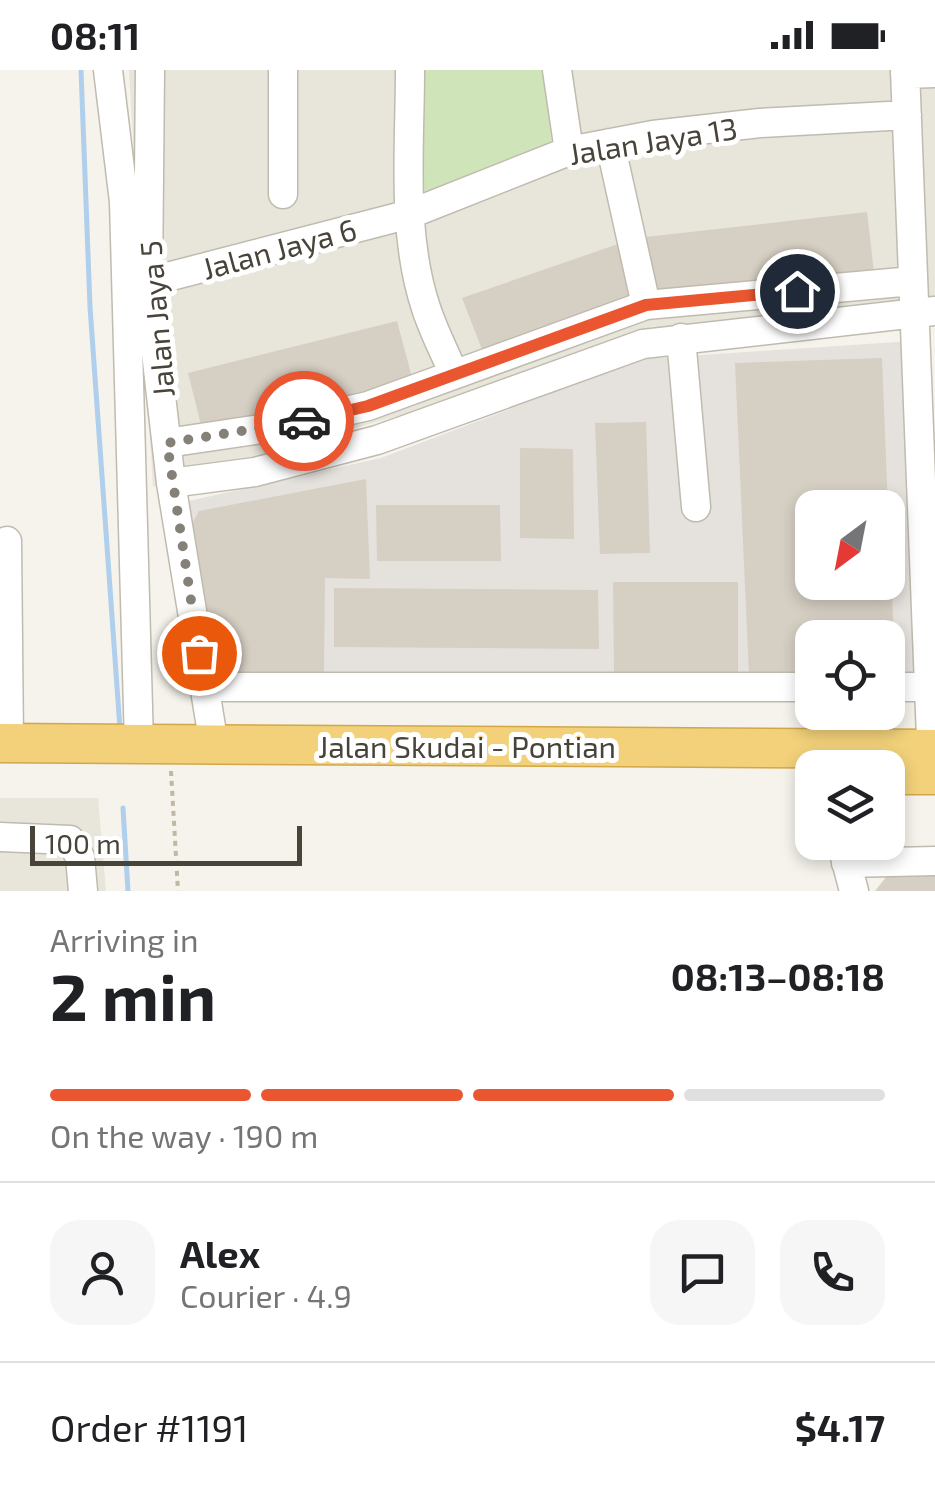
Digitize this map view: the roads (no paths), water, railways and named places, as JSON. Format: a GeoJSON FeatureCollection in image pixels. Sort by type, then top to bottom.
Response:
{"type":"FeatureCollection","features":[{"type":"Feature","properties":{"kind":"highway","name":"Jalan Skudai - Pontian"},"geometry":{"type":"LineString","coordinates":[[3,751],[214,744],[795,762]]}},
{"type":"Feature","properties":{"kind":"highway","name":"Jalan Skudai - Pontian"},"geometry":{"type":"LineString","coordinates":[[3,751],[170,768],[795,763]]}},
{"type":"Feature","properties":{"kind":"highway","name":"Jalan Skudai - Pontian"},"geometry":{"type":"LineString","coordinates":[[905,762],[934,762]]}},
{"type":"Feature","properties":{"kind":"highway"},"geometry":{"type":"LineString","coordinates":[[905,770],[934,762]]}},
{"type":"Feature","properties":{"kind":"street"},"geometry":{"type":"LineString","coordinates":[[108,70],[124,202],[140,744]]}},
{"type":"Feature","properties":{"kind":"street","name":"Jalan Jaya 5"},"geometry":{"type":"LineString","coordinates":[[150,70],[148,282],[171,483],[214,744]]}},
{"type":"Feature","properties":{"kind":"street"},"geometry":{"type":"LineString","coordinates":[[283,70],[283,194]]}},
{"type":"Feature","properties":{"kind":"street"},"geometry":{"type":"LineString","coordinates":[[410,70],[410,214],[416,273],[426,309],[453,372]]}},
{"type":"Feature","properties":{"kind":"street"},"geometry":{"type":"LineString","coordinates":[[558,70],[568,151]]}},
{"type":"Feature","properties":{"kind":"street"},"geometry":{"type":"LineString","coordinates":[[934,762],[925,311],[913,280],[923,228],[906,115],[905,72],[935,73]]}},
{"type":"Feature","properties":{"kind":"street","name":"Jalan Jaya 13"},"geometry":{"type":"LineString","coordinates":[[410,214],[568,151],[760,123],[906,115]]}},
{"type":"Feature","properties":{"kind":"street"},"geometry":{"type":"LineString","coordinates":[[610,143],[646,305]]}},
{"type":"Feature","properties":{"kind":"street","name":"Jalan Jaya 6"},"geometry":{"type":"LineString","coordinates":[[148,282],[410,214]]}},
{"type":"Feature","properties":{"kind":"street"},"geometry":{"type":"LineString","coordinates":[[167,443],[281,426],[368,406],[646,305],[913,280]]}},
{"type":"Feature","properties":{"kind":"street"},"geometry":{"type":"LineString","coordinates":[[171,483],[255,472],[339,451],[606,354],[681,338],[925,311]]}},
{"type":"Feature","properties":{"kind":"street"},"geometry":{"type":"LineString","coordinates":[[681,338],[696,508]]}},
{"type":"Feature","properties":{"kind":"street"},"geometry":{"type":"LineString","coordinates":[[3,751],[8,541]]}},
{"type":"Feature","properties":{"kind":"street"},"geometry":{"type":"LineString","coordinates":[[204,687],[795,687]]}},
{"type":"Feature","properties":{"kind":"street"},"geometry":{"type":"LineString","coordinates":[[905,687],[930,687]]}},
{"type":"Feature","properties":{"kind":"street"},"geometry":{"type":"LineString","coordinates":[[0,837],[70,840],[80,857],[83,891]]}},
{"type":"Feature","properties":{"kind":"street"},"geometry":{"type":"LineString","coordinates":[[905,858],[935,860]]}},
{"type":"Feature","properties":{"kind":"street"},"geometry":{"type":"LineString","coordinates":[[846,860],[854,891]]}},
{"type":"Feature","properties":{"kind":"waterway"},"geometry":{"type":"LineString","coordinates":[[81,70],[90,307],[120,729]]}},
{"type":"Feature","properties":{"kind":"waterway"},"geometry":{"type":"LineString","coordinates":[[123,808],[128,891]]}}]}
